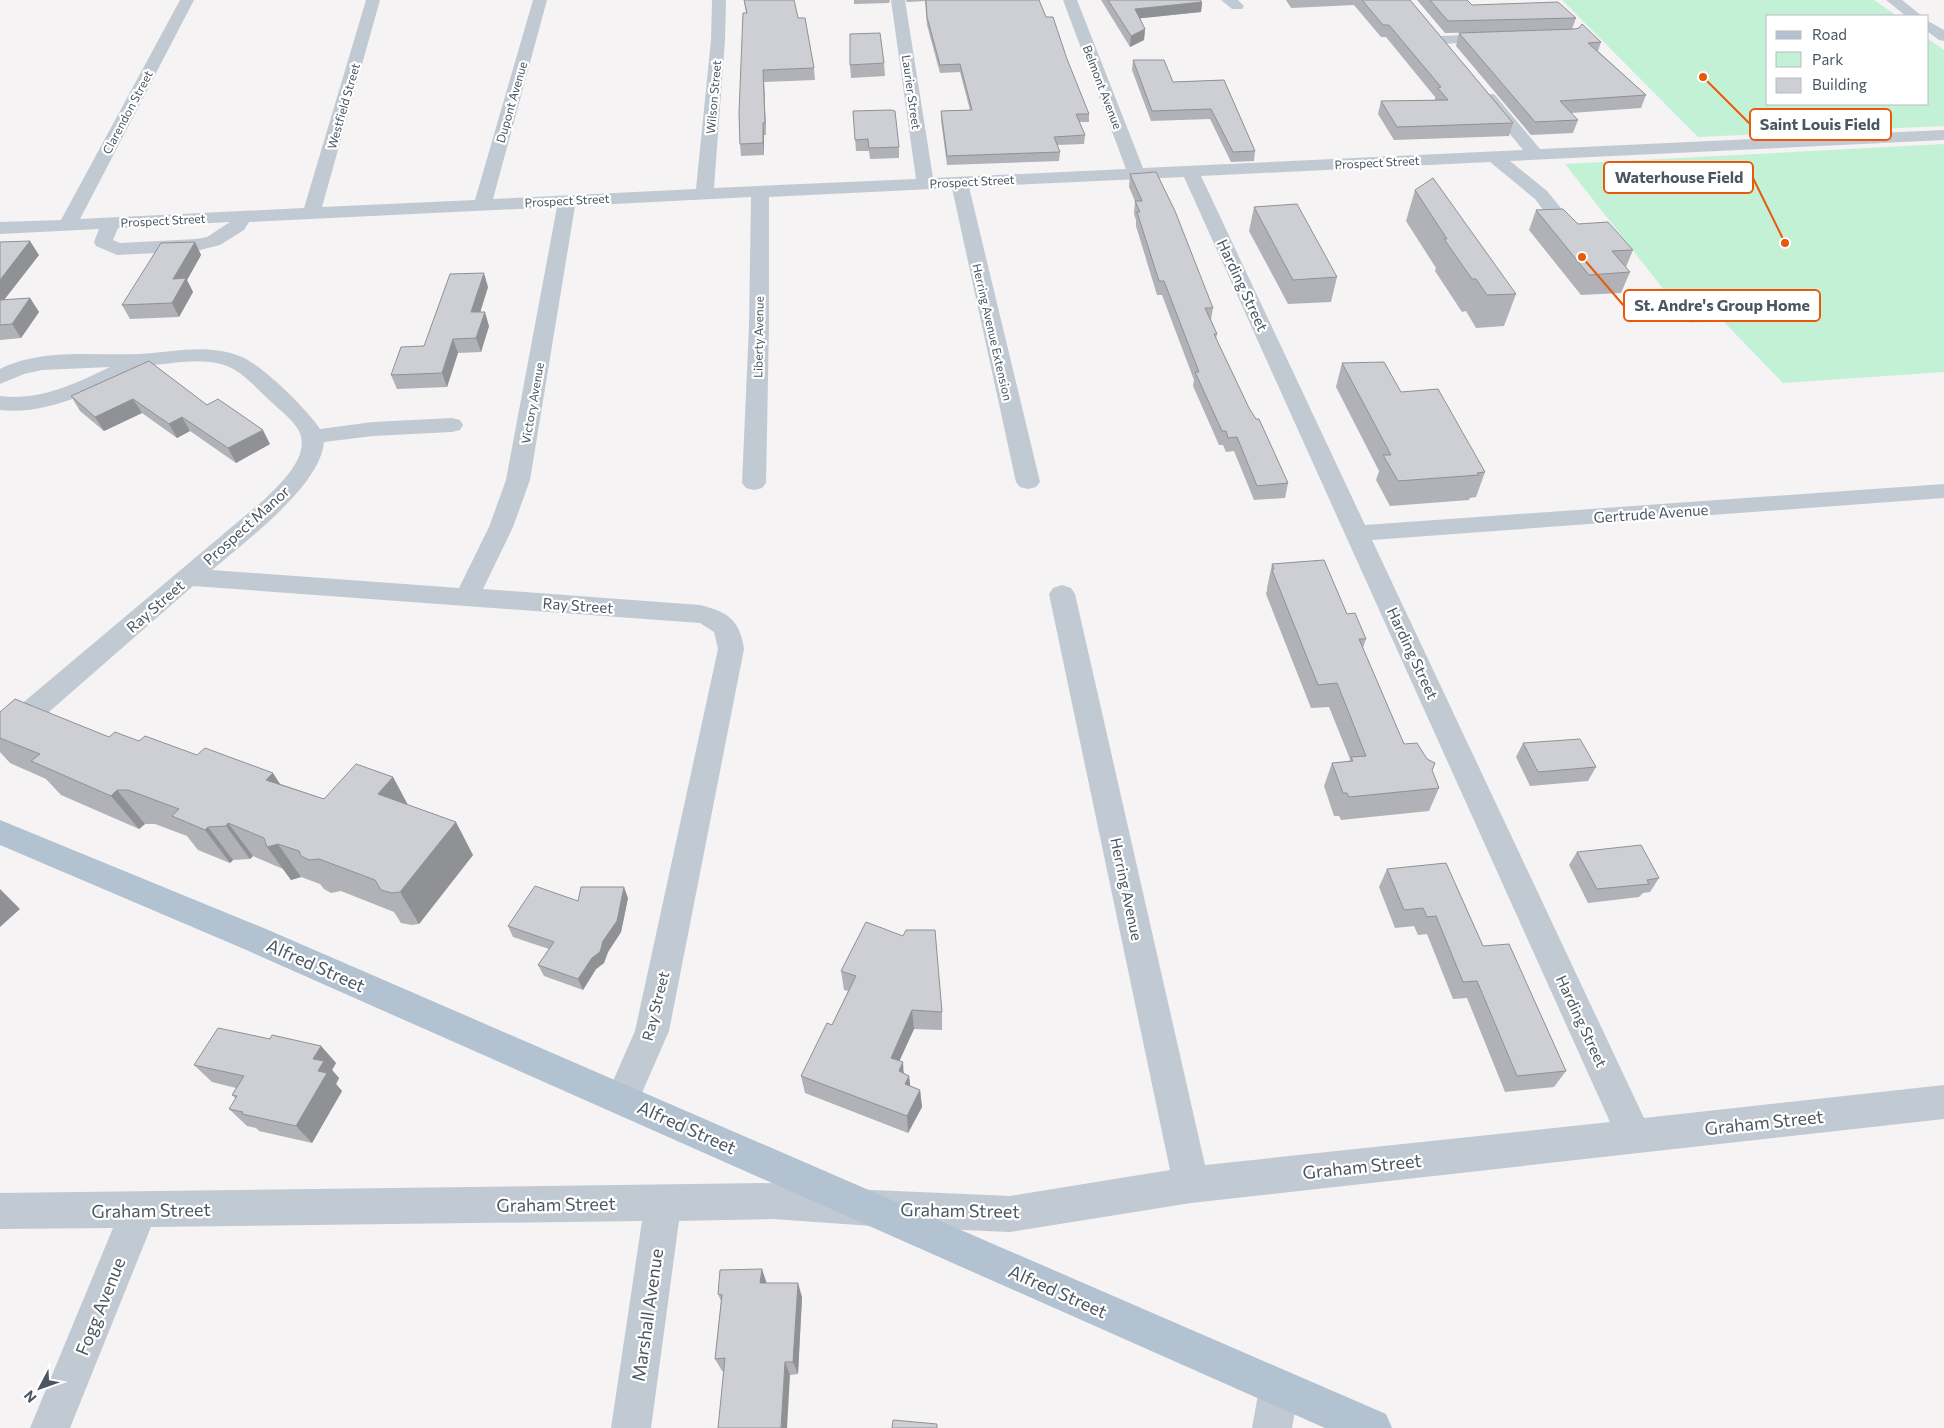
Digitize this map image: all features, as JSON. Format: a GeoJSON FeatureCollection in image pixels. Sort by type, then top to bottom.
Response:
{"type":"FeatureCollection","features":[{"type":"Feature","properties":{"kind":"main road","name":"Alfred Street"},"geometry":{"type":"LineString","coordinates":[[0,832],[255,939],[622,1098],[1279,1389],[1372,1428]]}},
{"type":"Feature","properties":{"kind":"street","name":"Clarendon Street"},"geometry":{"type":"LineString","coordinates":[[68,224],[187,0]]}},
{"type":"Feature","properties":{"kind":"street","name":"Westfield Street"},"geometry":{"type":"LineString","coordinates":[[312,212],[373,0]]}},
{"type":"Feature","properties":{"kind":"street","name":"Dupont Avenue"},"geometry":{"type":"LineString","coordinates":[[483,204],[540,0]]}},
{"type":"Feature","properties":{"kind":"street","name":"Wilson Street"},"geometry":{"type":"LineString","coordinates":[[705,193],[718,40],[719,0]]}},
{"type":"Feature","properties":{"kind":"street","name":"Laurier Street"},"geometry":{"type":"LineString","coordinates":[[898,0],[925,183]]}},
{"type":"Feature","properties":{"kind":"street","name":"Belmont Avenue"},"geometry":{"type":"LineString","coordinates":[[1070,0],[1136,173]]}},
{"type":"Feature","properties":{"kind":"street"},"geometry":{"type":"LineString","coordinates":[[1893,0],[1915,15]]}},
{"type":"Feature","properties":{"kind":"street"},"geometry":{"type":"LineString","coordinates":[[1929,26],[1944,37]]}},
{"type":"Feature","properties":{"kind":"street"},"geometry":{"type":"LineString","coordinates":[[1429,27],[1453,55]]}},
{"type":"Feature","properties":{"kind":"street"},"geometry":{"type":"LineString","coordinates":[[1440,40],[1510,37]]}},
{"type":"Feature","properties":{"kind":"street"},"geometry":{"type":"LineString","coordinates":[[1478,86],[1536,154]]}},
{"type":"Feature","properties":{"kind":"street","name":"Prospect Street"},"geometry":{"type":"LineString","coordinates":[[0,228],[1944,135]]}},
{"type":"Feature","properties":{"kind":"street"},"geometry":{"type":"LineString","coordinates":[[1493,156],[1540,195],[1571,233]]}},
{"type":"Feature","properties":{"kind":"street","name":"Harding Street"},"geometry":{"type":"LineString","coordinates":[[1190,170],[1634,1136]]}},
{"type":"Feature","properties":{"kind":"street","name":"Herring Avenue Extension"},"geometry":{"type":"LineString","coordinates":[[959,182],[1028,482]]}},
{"type":"Feature","properties":{"kind":"street","name":"Liberty Avenue"},"geometry":{"type":"LineString","coordinates":[[754,483],[759,325],[760,191]]}},
{"type":"Feature","properties":{"kind":"street","name":"Victory Avenue"},"geometry":{"type":"LineString","coordinates":[[466,597],[501,527],[518,480],[567,200]]}},
{"type":"Feature","properties":{"kind":"street"},"geometry":{"type":"LineString","coordinates":[[113,222],[103,242],[111,247],[128,249],[206,243],[231,231],[244,216]]}},
{"type":"Feature","properties":{"kind":"street"},"geometry":{"type":"LineString","coordinates":[[0,378],[12,370],[39,364],[142,360],[197,355],[230,360],[254,372],[301,420],[311,432],[312,437],[373,429],[452,425]]}},
{"type":"Feature","properties":{"kind":"street"},"geometry":{"type":"LineString","coordinates":[[0,404],[24,404],[62,396],[142,360]]}},
{"type":"Feature","properties":{"kind":"street","name":"Prospect Manor"},"geometry":{"type":"LineString","coordinates":[[188,577],[289,488],[310,458],[313,445],[312,437]]}},
{"type":"Feature","properties":{"kind":"street","name":"Gertrude Avenue"},"geometry":{"type":"LineString","coordinates":[[1358,533],[1944,491]]}},
{"type":"Feature","properties":{"kind":"street","name":"Ray Street"},"geometry":{"type":"LineString","coordinates":[[0,738],[188,577],[700,614],[721,622],[730,636],[731,649],[652,1031],[622,1098]]}},
{"type":"Feature","properties":{"kind":"street","name":"Herring Avenue"},"geometry":{"type":"LineString","coordinates":[[1062,594],[1191,1185]]}},
{"type":"Feature","properties":{"kind":"street","name":"Graham Street"},"geometry":{"type":"LineString","coordinates":[[0,1211],[139,1211],[773,1201],[872,1208],[1010,1214],[1191,1185],[1944,1102]]}},
{"type":"Feature","properties":{"kind":"street","name":"Marshall Avenue"},"geometry":{"type":"LineString","coordinates":[[631,1428],[663,1203]]}},
{"type":"Feature","properties":{"kind":"street","name":"Fogg Avenue"},"geometry":{"type":"LineString","coordinates":[[50,1428],[139,1211]]}},
{"type":"Feature","properties":{"kind":"street"},"geometry":{"type":"LineString","coordinates":[[1272,1428],[1279,1389]]}},
{"type":"Feature","properties":{"kind":"green space"},"geometry":{"type":"Polygon","coordinates":[[[1562,0],[1874,0],[1896,15],[1766,15],[1766,105],[1929,105],[1929,40],[1944,50],[1944,126],[1698,137],[1562,0]]]}},
{"type":"Feature","properties":{"kind":"green space"},"geometry":{"type":"Polygon","coordinates":[[[1944,144],[1944,372],[1783,383],[1723,321],[1690,323],[1565,164],[1944,144]]]}},
{"type":"Feature","properties":{"kind":"building"},"geometry":{"type":"Polygon","coordinates":[[[744,0],[794,0],[798,18],[805,18],[814,68],[763,70],[765,123],[763,123],[763,143],[740,144],[739,113],[743,13],[747,13],[744,0]]]}},
{"type":"Feature","properties":{"kind":"building"},"geometry":{"type":"Polygon","coordinates":[[[926,0],[1039,0],[1046,17],[1053,17],[1089,114],[1076,114],[1085,135],[1054,137],[1060,152],[947,156],[941,111],[972,110],[960,64],[940,65],[927,17],[926,0]]]}},
{"type":"Feature","properties":{"kind":"building"},"geometry":{"type":"Polygon","coordinates":[[[1108,0],[1200,0],[1202,2],[1135,9],[1145,29],[1131,36],[1108,0]]]}},
{"type":"Feature","properties":{"kind":"building"},"geometry":{"type":"Polygon","coordinates":[[[1362,0],[1410,0],[1513,123],[1397,127],[1381,101],[1448,100],[1438,88],[1441,87],[1389,25],[1383,25],[1362,0]]]}},
{"type":"Feature","properties":{"kind":"building"},"geometry":{"type":"Polygon","coordinates":[[[1430,0],[1467,0],[1472,5],[1558,2],[1576,18],[1448,21],[1430,0]]]}},
{"type":"Feature","properties":{"kind":"building"},"geometry":{"type":"Polygon","coordinates":[[[1582,24],[1601,42],[1588,43],[1646,95],[1560,101],[1578,120],[1535,122],[1459,33],[1574,29],[1579,28],[1582,24]]]}},
{"type":"Feature","properties":{"kind":"building"},"geometry":{"type":"Polygon","coordinates":[[[880,33],[884,63],[850,65],[850,34],[880,33]]]}},
{"type":"Feature","properties":{"kind":"building"},"geometry":{"type":"Polygon","coordinates":[[[1133,60],[1164,60],[1173,82],[1224,80],[1255,151],[1233,152],[1211,109],[1152,111],[1133,60]]]}},
{"type":"Feature","properties":{"kind":"building"},"geometry":{"type":"Polygon","coordinates":[[[853,111],[895,111],[899,147],[869,148],[868,139],[855,140],[853,111]]]}},
{"type":"Feature","properties":{"kind":"building"},"geometry":{"type":"Polygon","coordinates":[[[1156,172],[1175,211],[1213,308],[1205,308],[1217,334],[1214,334],[1249,408],[1256,419],[1259,419],[1288,483],[1257,486],[1237,437],[1228,438],[1226,431],[1222,431],[1195,372],[1199,372],[1164,281],[1159,281],[1137,212],[1140,212],[1135,201],[1142,201],[1130,174],[1156,172]]]}},
{"type":"Feature","properties":{"kind":"building"},"geometry":{"type":"Polygon","coordinates":[[[1433,178],[1516,294],[1487,295],[1476,279],[1472,279],[1444,239],[1447,239],[1415,190],[1433,178]]]}},
{"type":"Feature","properties":{"kind":"building"},"geometry":{"type":"Polygon","coordinates":[[[1297,204],[1337,277],[1293,280],[1254,207],[1297,204]]]}},
{"type":"Feature","properties":{"kind":"building"},"geometry":{"type":"Polygon","coordinates":[[[1563,209],[1578,224],[1608,222],[1633,250],[1612,251],[1630,272],[1589,275],[1536,210],[1563,209]]]}},
{"type":"Feature","properties":{"kind":"building"},"geometry":{"type":"Polygon","coordinates":[[[30,241],[0,280],[0,242],[30,241]]]}},
{"type":"Feature","properties":{"kind":"building"},"geometry":{"type":"Polygon","coordinates":[[[195,242],[173,279],[186,278],[172,303],[122,305],[161,243],[195,242]]]}},
{"type":"Feature","properties":{"kind":"building"},"geometry":{"type":"Polygon","coordinates":[[[484,273],[471,312],[485,312],[476,338],[453,339],[442,373],[391,375],[401,347],[424,346],[450,274],[484,273]]]}},
{"type":"Feature","properties":{"kind":"building"},"geometry":{"type":"Polygon","coordinates":[[[30,298],[12,324],[0,325],[0,300],[30,298]]]}},
{"type":"Feature","properties":{"kind":"building"},"geometry":{"type":"Polygon","coordinates":[[[149,361],[207,405],[218,399],[263,430],[228,448],[182,417],[169,424],[133,399],[95,417],[71,396],[149,361]]]}},
{"type":"Feature","properties":{"kind":"building"},"geometry":{"type":"Polygon","coordinates":[[[1384,362],[1401,392],[1438,389],[1485,472],[1477,473],[1479,475],[1398,481],[1383,455],[1391,455],[1342,363],[1384,362]]]}},
{"type":"Feature","properties":{"kind":"building"},"geometry":{"type":"Polygon","coordinates":[[[1324,560],[1347,614],[1355,613],[1366,639],[1359,639],[1404,744],[1417,743],[1427,759],[1435,763],[1432,770],[1439,788],[1349,797],[1347,793],[1343,793],[1332,763],[1353,761],[1351,757],[1366,756],[1337,683],[1318,685],[1272,570],[1274,569],[1272,564],[1324,560]]]}},
{"type":"Feature","properties":{"kind":"building"},"geometry":{"type":"Polygon","coordinates":[[[15,699],[109,737],[115,732],[139,741],[145,736],[197,755],[205,748],[273,773],[266,780],[324,799],[356,764],[393,777],[378,794],[456,822],[400,892],[392,893],[381,890],[375,880],[319,859],[309,860],[301,856],[299,851],[278,844],[267,847],[264,838],[228,823],[226,826],[208,827],[205,830],[172,816],[179,809],[128,790],[117,790],[111,796],[31,761],[40,754],[0,738],[0,712],[15,699]]]}},
{"type":"Feature","properties":{"kind":"building"},"geometry":{"type":"Polygon","coordinates":[[[1580,739],[1596,767],[1538,772],[1523,743],[1580,739]]]}},
{"type":"Feature","properties":{"kind":"building"},"geometry":{"type":"Polygon","coordinates":[[[1641,845],[1659,878],[1647,880],[1649,884],[1597,889],[1577,852],[1641,845]]]}},
{"type":"Feature","properties":{"kind":"building"},"geometry":{"type":"Polygon","coordinates":[[[1446,863],[1483,946],[1509,944],[1566,1071],[1517,1076],[1477,981],[1463,982],[1436,916],[1427,917],[1423,908],[1404,910],[1387,869],[1446,863]]]}},
{"type":"Feature","properties":{"kind":"building"},"geometry":{"type":"Polygon","coordinates":[[[535,886],[578,901],[581,887],[624,887],[617,921],[603,941],[600,952],[592,958],[578,979],[538,965],[554,942],[508,926],[535,886]]]}},
{"type":"Feature","properties":{"kind":"building"},"geometry":{"type":"Polygon","coordinates":[[[866,922],[903,936],[906,930],[935,930],[942,1012],[912,1010],[891,1058],[903,1062],[899,1071],[909,1076],[905,1084],[920,1090],[907,1116],[801,1076],[827,1023],[832,1025],[856,976],[841,971],[866,922]]]}},
{"type":"Feature","properties":{"kind":"building"},"geometry":{"type":"Polygon","coordinates":[[[218,1028],[270,1039],[272,1035],[321,1046],[313,1059],[324,1061],[318,1071],[327,1073],[296,1126],[242,1114],[243,1112],[229,1109],[237,1096],[232,1095],[244,1076],[194,1065],[218,1028]]]}},
{"type":"Feature","properties":{"kind":"building"},"geometry":{"type":"Polygon","coordinates":[[[762,1269],[760,1283],[798,1283],[793,1362],[785,1362],[781,1428],[718,1428],[725,1358],[715,1359],[722,1295],[718,1294],[720,1270],[762,1269]]]}},
{"type":"Feature","properties":{"kind":"building"},"geometry":{"type":"Polygon","coordinates":[[[893,1420],[937,1424],[937,1428],[892,1428],[893,1420]]]}},
{"type":"Feature","properties":{"kind":"place","name":"Saint Louis Field"},"geometry":{"type":"Point","coordinates":[1703,77]}},
{"type":"Feature","properties":{"kind":"place","name":"Waterhouse Field"},"geometry":{"type":"Point","coordinates":[1785,243]}},
{"type":"Feature","properties":{"kind":"place","name":"St. Andre's Group Home"},"geometry":{"type":"Point","coordinates":[1582,257]}}]}
